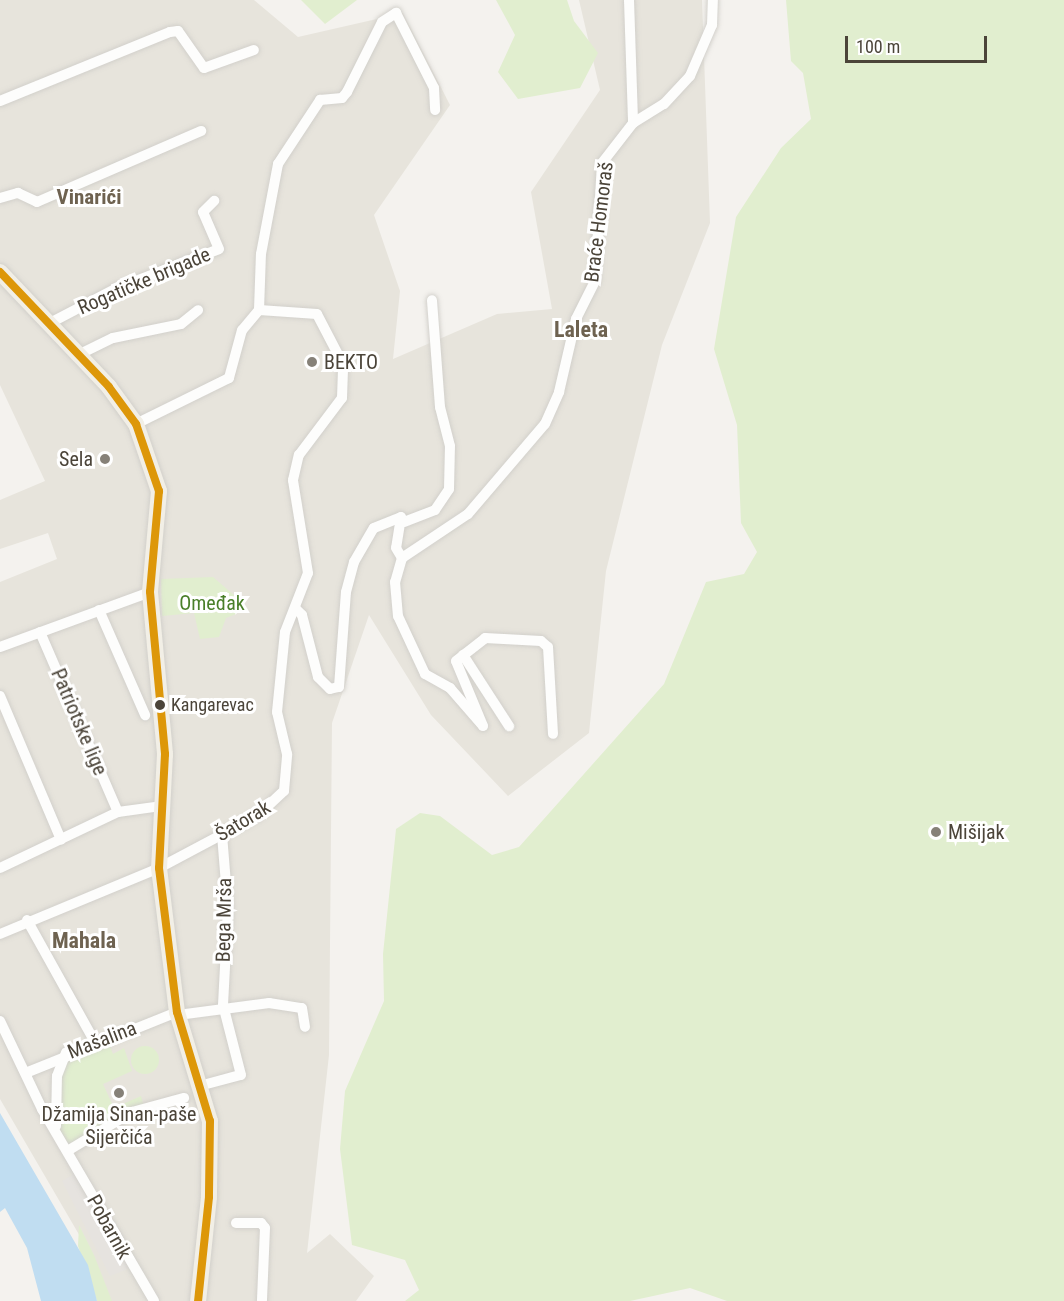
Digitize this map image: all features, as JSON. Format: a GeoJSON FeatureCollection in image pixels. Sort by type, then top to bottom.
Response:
{"type":"FeatureCollection","features":[{"type":"Feature","properties":{"kind":"main road"},"geometry":{"type":"LineString","coordinates":[[0,272],[82,352],[136,424],[159,491],[150,592],[165,754],[159,867],[178,1014],[203,1085],[210,1169],[198,1301]]}},
{"type":"Feature","properties":{"kind":"street"},"geometry":{"type":"LineString","coordinates":[[629,0],[633,123]]}},
{"type":"Feature","properties":{"kind":"street","name":"Braće Homoraš"},"geometry":{"type":"LineString","coordinates":[[402,558],[468,514],[545,424],[559,392],[576,319],[595,281],[602,163],[633,123],[664,104],[690,76],[712,26],[713,0]]}},
{"type":"Feature","properties":{"kind":"street"},"geometry":{"type":"LineString","coordinates":[[136,424],[229,378],[242,330],[259,310],[261,254],[278,164],[320,100],[342,98],[347,92],[382,22],[396,13],[434,88],[435,110]]}},
{"type":"Feature","properties":{"kind":"street"},"geometry":{"type":"LineString","coordinates":[[0,101],[170,32],[178,31],[204,68],[254,50]]}},
{"type":"Feature","properties":{"kind":"street"},"geometry":{"type":"LineString","coordinates":[[0,198],[18,194],[37,202],[201,131]]}},
{"type":"Feature","properties":{"kind":"street","name":"Rogatičke brigade"},"geometry":{"type":"LineString","coordinates":[[51,323],[115,289],[219,249],[203,212],[214,201]]}},
{"type":"Feature","properties":{"kind":"street"},"geometry":{"type":"LineString","coordinates":[[432,300],[440,407],[450,446],[449,489],[435,510],[404,522],[396,540],[402,558],[394,597],[417,663],[425,674],[450,688],[483,726],[455,666],[463,655],[477,642],[494,637],[545,643],[553,734]]}},
{"type":"Feature","properties":{"kind":"street"},"geometry":{"type":"LineString","coordinates":[[82,352],[112,338],[181,324],[198,310]]}},
{"type":"Feature","properties":{"kind":"street","name":"Šatorak"},"geometry":{"type":"LineString","coordinates":[[0,934],[27,920],[159,867],[257,816],[284,791],[286,754],[277,712],[285,632],[308,573],[293,480],[298,455],[339,405],[346,381],[317,314],[259,310]]}},
{"type":"Feature","properties":{"kind":"street"},"geometry":{"type":"LineString","coordinates":[[295,608],[302,615],[318,677],[330,690],[339,687],[344,679],[341,616],[354,562],[374,528],[394,516],[404,522]]}},
{"type":"Feature","properties":{"kind":"street"},"geometry":{"type":"LineString","coordinates":[[0,647],[150,592]]}},
{"type":"Feature","properties":{"kind":"street"},"geometry":{"type":"LineString","coordinates":[[99,610],[144,715]]}},
{"type":"Feature","properties":{"kind":"street","name":"Patriotske lige"},"geometry":{"type":"LineString","coordinates":[[40,632],[118,812]]}},
{"type":"Feature","properties":{"kind":"street"},"geometry":{"type":"LineString","coordinates":[[463,655],[509,726]]}},
{"type":"Feature","properties":{"kind":"street"},"geometry":{"type":"LineString","coordinates":[[0,696],[61,840]]}},
{"type":"Feature","properties":{"kind":"street"},"geometry":{"type":"LineString","coordinates":[[0,868],[118,812],[161,806]]}},
{"type":"Feature","properties":{"kind":"street","name":"Bega Mrša"},"geometry":{"type":"LineString","coordinates":[[203,1085],[241,1075],[223,1005],[228,909],[222,835]]}},
{"type":"Feature","properties":{"kind":"street"},"geometry":{"type":"LineString","coordinates":[[27,920],[95,1042]]}},
{"type":"Feature","properties":{"kind":"street","name":"Mašalina"},"geometry":{"type":"LineString","coordinates":[[28,1072],[66,1053],[95,1042],[178,1014],[223,1005],[302,1008],[305,1027]]}},
{"type":"Feature","properties":{"kind":"street","name":"Pobarnik"},"geometry":{"type":"LineString","coordinates":[[0,1021],[123,1255],[153,1301]]}},
{"type":"Feature","properties":{"kind":"street"},"geometry":{"type":"LineString","coordinates":[[56,1129],[55,1093],[66,1053]]}},
{"type":"Feature","properties":{"kind":"street"},"geometry":{"type":"LineString","coordinates":[[69,1150],[132,1112],[184,1098]]}},
{"type":"Feature","properties":{"kind":"street"},"geometry":{"type":"LineString","coordinates":[[236,1223],[261,1223],[265,1228],[262,1301]]}},
{"type":"Feature","properties":{"kind":"shaded area"},"geometry":{"type":"Polygon","coordinates":[[[0,0],[254,0],[298,37],[403,13],[450,105],[374,215],[400,291],[393,359],[497,314],[552,309],[531,192],[600,90],[579,0],[702,0],[710,223],[662,345],[606,571],[589,733],[508,796],[431,715],[369,615],[332,723],[329,1055],[307,1253],[330,1234],[374,1276],[356,1301],[102,1301],[88,1250],[0,1099],[0,582],[57,559],[48,533],[0,549],[0,500],[45,481],[0,385],[0,0]]]}},
{"type":"Feature","properties":{"kind":"shaded area"},"geometry":{"type":"Polygon","coordinates":[[[69,1143],[135,1266],[110,1276],[62,1181],[72,1175],[61,1145],[69,1143]]]}},
{"type":"Feature","properties":{"kind":"green space"},"geometry":{"type":"Polygon","coordinates":[[[301,0],[357,0],[325,24],[301,0]]]}},
{"type":"Feature","properties":{"kind":"green space"},"geometry":{"type":"Polygon","coordinates":[[[496,0],[567,0],[574,21],[598,53],[580,88],[518,99],[498,72],[515,35],[496,0]]]}},
{"type":"Feature","properties":{"kind":"green space"},"geometry":{"type":"Polygon","coordinates":[[[786,0],[1064,0],[1064,1301],[727,1301],[690,1288],[630,1301],[405,1301],[419,1290],[405,1260],[352,1245],[340,1149],[345,1091],[384,1001],[383,954],[396,829],[420,813],[440,816],[492,855],[519,847],[664,684],[706,582],[744,574],[757,552],[741,523],[737,425],[714,349],[736,217],[781,148],[811,119],[803,73],[791,61],[786,0]]]}},
{"type":"Feature","properties":{"kind":"green space","name":"Omeđak"},"geometry":{"type":"Polygon","coordinates":[[[213,577],[242,602],[236,614],[226,618],[219,637],[200,639],[194,613],[162,616],[161,579],[213,577]]]}},
{"type":"Feature","properties":{"kind":"green space"},"geometry":{"type":"Polygon","coordinates":[[[106,1037],[113,1054],[124,1048],[132,1071],[103,1084],[114,1108],[141,1096],[144,1107],[68,1149],[56,1129],[55,1107],[66,1053],[106,1037]]]}},
{"type":"Feature","properties":{"kind":"green space"},"geometry":{"type":"Polygon","coordinates":[[[145,1046],[155,1050],[159,1060],[155,1070],[145,1074],[135,1070],[131,1060],[135,1050],[145,1046]]]}},
{"type":"Feature","properties":{"kind":"green space"},"geometry":{"type":"Polygon","coordinates":[[[79,1225],[94,1255],[112,1301],[97,1301],[78,1246],[79,1225]]]}},
{"type":"Feature","properties":{"kind":"water"},"geometry":{"type":"Polygon","coordinates":[[[0,1113],[88,1265],[97,1301],[41,1301],[27,1248],[5,1208],[0,1212],[0,1113]]]}},
{"type":"Feature","properties":{"kind":"transit line"},"geometry":{"type":"LineString","coordinates":[[0,272],[109,387],[136,424],[159,491],[150,592],[165,754],[159,868],[177,1012],[210,1121],[209,1197],[198,1301]]}},
{"type":"Feature","properties":{"kind":"place","name":"BEKTO"},"geometry":{"type":"Point","coordinates":[312,362]}},
{"type":"Feature","properties":{"kind":"place","name":"Sela"},"geometry":{"type":"Point","coordinates":[105,459]}},
{"type":"Feature","properties":{"kind":"place","name":"Kangarevac"},"geometry":{"type":"Point","coordinates":[160,705]}},
{"type":"Feature","properties":{"kind":"place","name":"Mišijak"},"geometry":{"type":"Point","coordinates":[936,832]}},
{"type":"Feature","properties":{"kind":"place","name":"Džamija Sinan-paše Sijerčića"},"geometry":{"type":"Point","coordinates":[119,1093]}},
{"type":"Feature","properties":{"kind":"district","name":"Vinarići"},"geometry":{"type":"Point","coordinates":[89,197]}},
{"type":"Feature","properties":{"kind":"district","name":"Laleta"},"geometry":{"type":"Point","coordinates":[581,330]}},
{"type":"Feature","properties":{"kind":"district","name":"Mahala"},"geometry":{"type":"Point","coordinates":[84,941]}}]}
